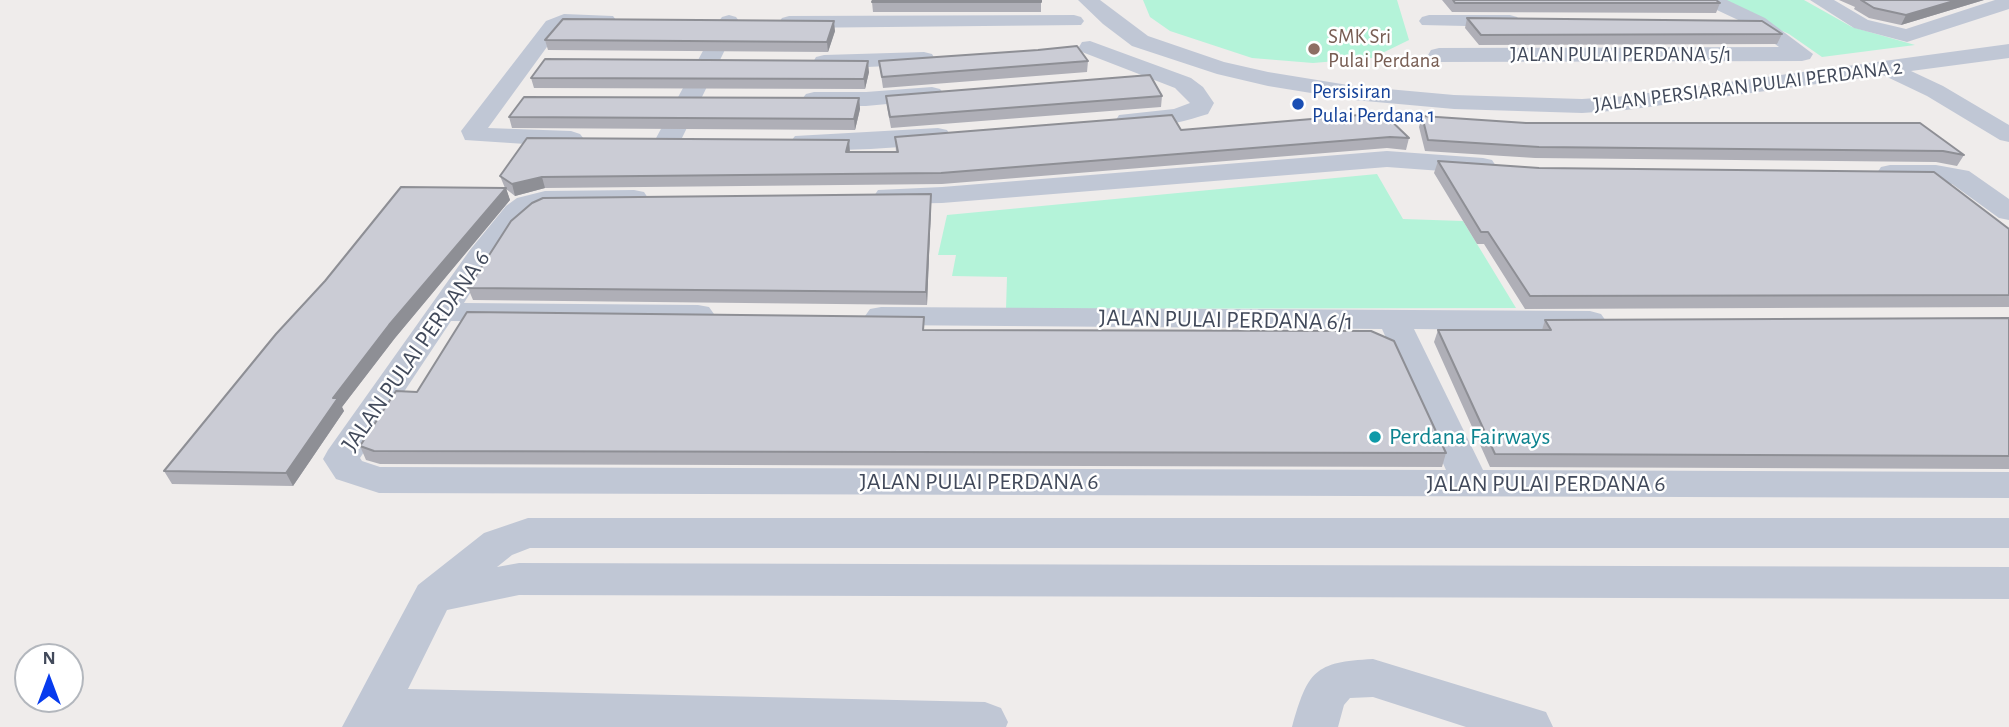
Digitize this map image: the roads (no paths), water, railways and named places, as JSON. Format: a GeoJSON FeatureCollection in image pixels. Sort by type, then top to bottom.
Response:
{"type":"FeatureCollection","features":[{"type":"Feature","properties":{"kind":"street"},"geometry":{"type":"LineString","coordinates":[[702,21],[762,21],[858,11],[1074,21],[1053,0]]}},
{"type":"Feature","properties":{"kind":"street","name":"JALAN PERSIARAN PULAI PERDANA 2"},"geometry":{"type":"LineString","coordinates":[[1088,0],[1140,41],[1217,67],[1268,79],[1354,93],[1454,102],[1582,106],[1626,103],[1916,66],[2009,51]]}},
{"type":"Feature","properties":{"kind":"street"},"geometry":{"type":"LineString","coordinates":[[1711,0],[1758,22]]}},
{"type":"Feature","properties":{"kind":"street"},"geometry":{"type":"LineString","coordinates":[[2002,0],[2009,2]]}},
{"type":"Feature","properties":{"kind":"street"},"geometry":{"type":"LineString","coordinates":[[1831,2],[1861,24],[1907,36],[2009,2]]}},
{"type":"Feature","properties":{"kind":"street"},"geometry":{"type":"LineString","coordinates":[[1454,102],[1425,10],[1525,21]]}},
{"type":"Feature","properties":{"kind":"street"},"geometry":{"type":"LineString","coordinates":[[856,141],[877,62],[858,11]]}},
{"type":"Feature","properties":{"kind":"street"},"geometry":{"type":"LineString","coordinates":[[588,139],[474,135],[473,131],[555,23],[569,20],[623,20]]}},
{"type":"Feature","properties":{"kind":"street"},"geometry":{"type":"LineString","coordinates":[[668,140],[729,21]]}},
{"type":"Feature","properties":{"kind":"street"},"geometry":{"type":"LineString","coordinates":[[1703,22],[1758,22]]}},
{"type":"Feature","properties":{"kind":"street","name":"JALAN PULAI PERDANA 5/1"},"geometry":{"type":"LineString","coordinates":[[1439,55],[1802,54],[1758,22]]}},
{"type":"Feature","properties":{"kind":"street"},"geometry":{"type":"LineString","coordinates":[[1064,49],[1140,41]]}},
{"type":"Feature","properties":{"kind":"street"},"geometry":{"type":"LineString","coordinates":[[1090,47],[1189,87],[1202,103],[1200,109],[1175,116],[1111,121]]}},
{"type":"Feature","properties":{"kind":"street"},"geometry":{"type":"LineString","coordinates":[[799,62],[877,62],[944,57]]}},
{"type":"Feature","properties":{"kind":"street"},"geometry":{"type":"LineString","coordinates":[[527,60],[555,60]]}},
{"type":"Feature","properties":{"kind":"street"},"geometry":{"type":"LineString","coordinates":[[680,61],[734,62]]}},
{"type":"Feature","properties":{"kind":"street"},"geometry":{"type":"LineString","coordinates":[[1916,66],[2009,116]]}},
{"type":"Feature","properties":{"kind":"street"},"geometry":{"type":"LineString","coordinates":[[1889,69],[1935,91],[2009,135]]}},
{"type":"Feature","properties":{"kind":"street"},"geometry":{"type":"LineString","coordinates":[[1109,80],[1163,76]]}},
{"type":"Feature","properties":{"kind":"street"},"geometry":{"type":"LineString","coordinates":[[798,99],[866,99],[961,92]]}},
{"type":"Feature","properties":{"kind":"street"},"geometry":{"type":"LineString","coordinates":[[497,98],[524,98]]}},
{"type":"Feature","properties":{"kind":"street"},"geometry":{"type":"LineString","coordinates":[[662,98],[717,98]]}},
{"type":"Feature","properties":{"kind":"street"},"geometry":{"type":"LineString","coordinates":[[780,141],[856,141],[965,133]]}},
{"type":"Feature","properties":{"kind":"street"},"geometry":{"type":"LineString","coordinates":[[641,140],[693,140]]}},
{"type":"Feature","properties":{"kind":"street"},"geometry":{"type":"LineString","coordinates":[[859,197],[942,195],[1387,159],[1509,167]]}},
{"type":"Feature","properties":{"kind":"street"},"geometry":{"type":"LineString","coordinates":[[1869,172],[1936,173],[1959,177],[2009,212]]}},
{"type":"Feature","properties":{"kind":"street","name":"JALAN PULAI PERDANA 6"},"geometry":{"type":"LineString","coordinates":[[653,198],[569,197],[527,204],[516,212],[480,256],[341,459],[349,470],[379,480],[2009,485]]}},
{"type":"Feature","properties":{"kind":"street"},"geometry":{"type":"LineString","coordinates":[[443,312],[732,315]]}},
{"type":"Feature","properties":{"kind":"street","name":"JALAN PULAI PERDANA 6/1"},"geometry":{"type":"LineString","coordinates":[[857,316],[1395,322],[1618,321]]}},
{"type":"Feature","properties":{"kind":"street"},"geometry":{"type":"LineString","coordinates":[[1395,322],[1471,484]]}},
{"type":"Feature","properties":{"kind":"street"},"geometry":{"type":"LineString","coordinates":[[985,722],[369,718],[433,597],[498,544],[528,534],[2009,533]]}},
{"type":"Feature","properties":{"kind":"street"},"geometry":{"type":"LineString","coordinates":[[433,597],[519,579],[2009,583]]}},
{"type":"Feature","properties":{"kind":"street"},"geometry":{"type":"LineString","coordinates":[[1315,727],[1322,696],[1338,680],[1373,678],[1530,727]]}},
{"type":"Feature","properties":{"kind":"place","name":"SMK Sri Pulai Perdana"},"geometry":{"type":"Point","coordinates":[1314,49]}},
{"type":"Feature","properties":{"kind":"place","name":"Persisiran Pulai Perdana 1"},"geometry":{"type":"Point","coordinates":[1298,104]}},
{"type":"Feature","properties":{"kind":"place","name":"Perdana Fairways"},"geometry":{"type":"Point","coordinates":[1375,437]}}]}
